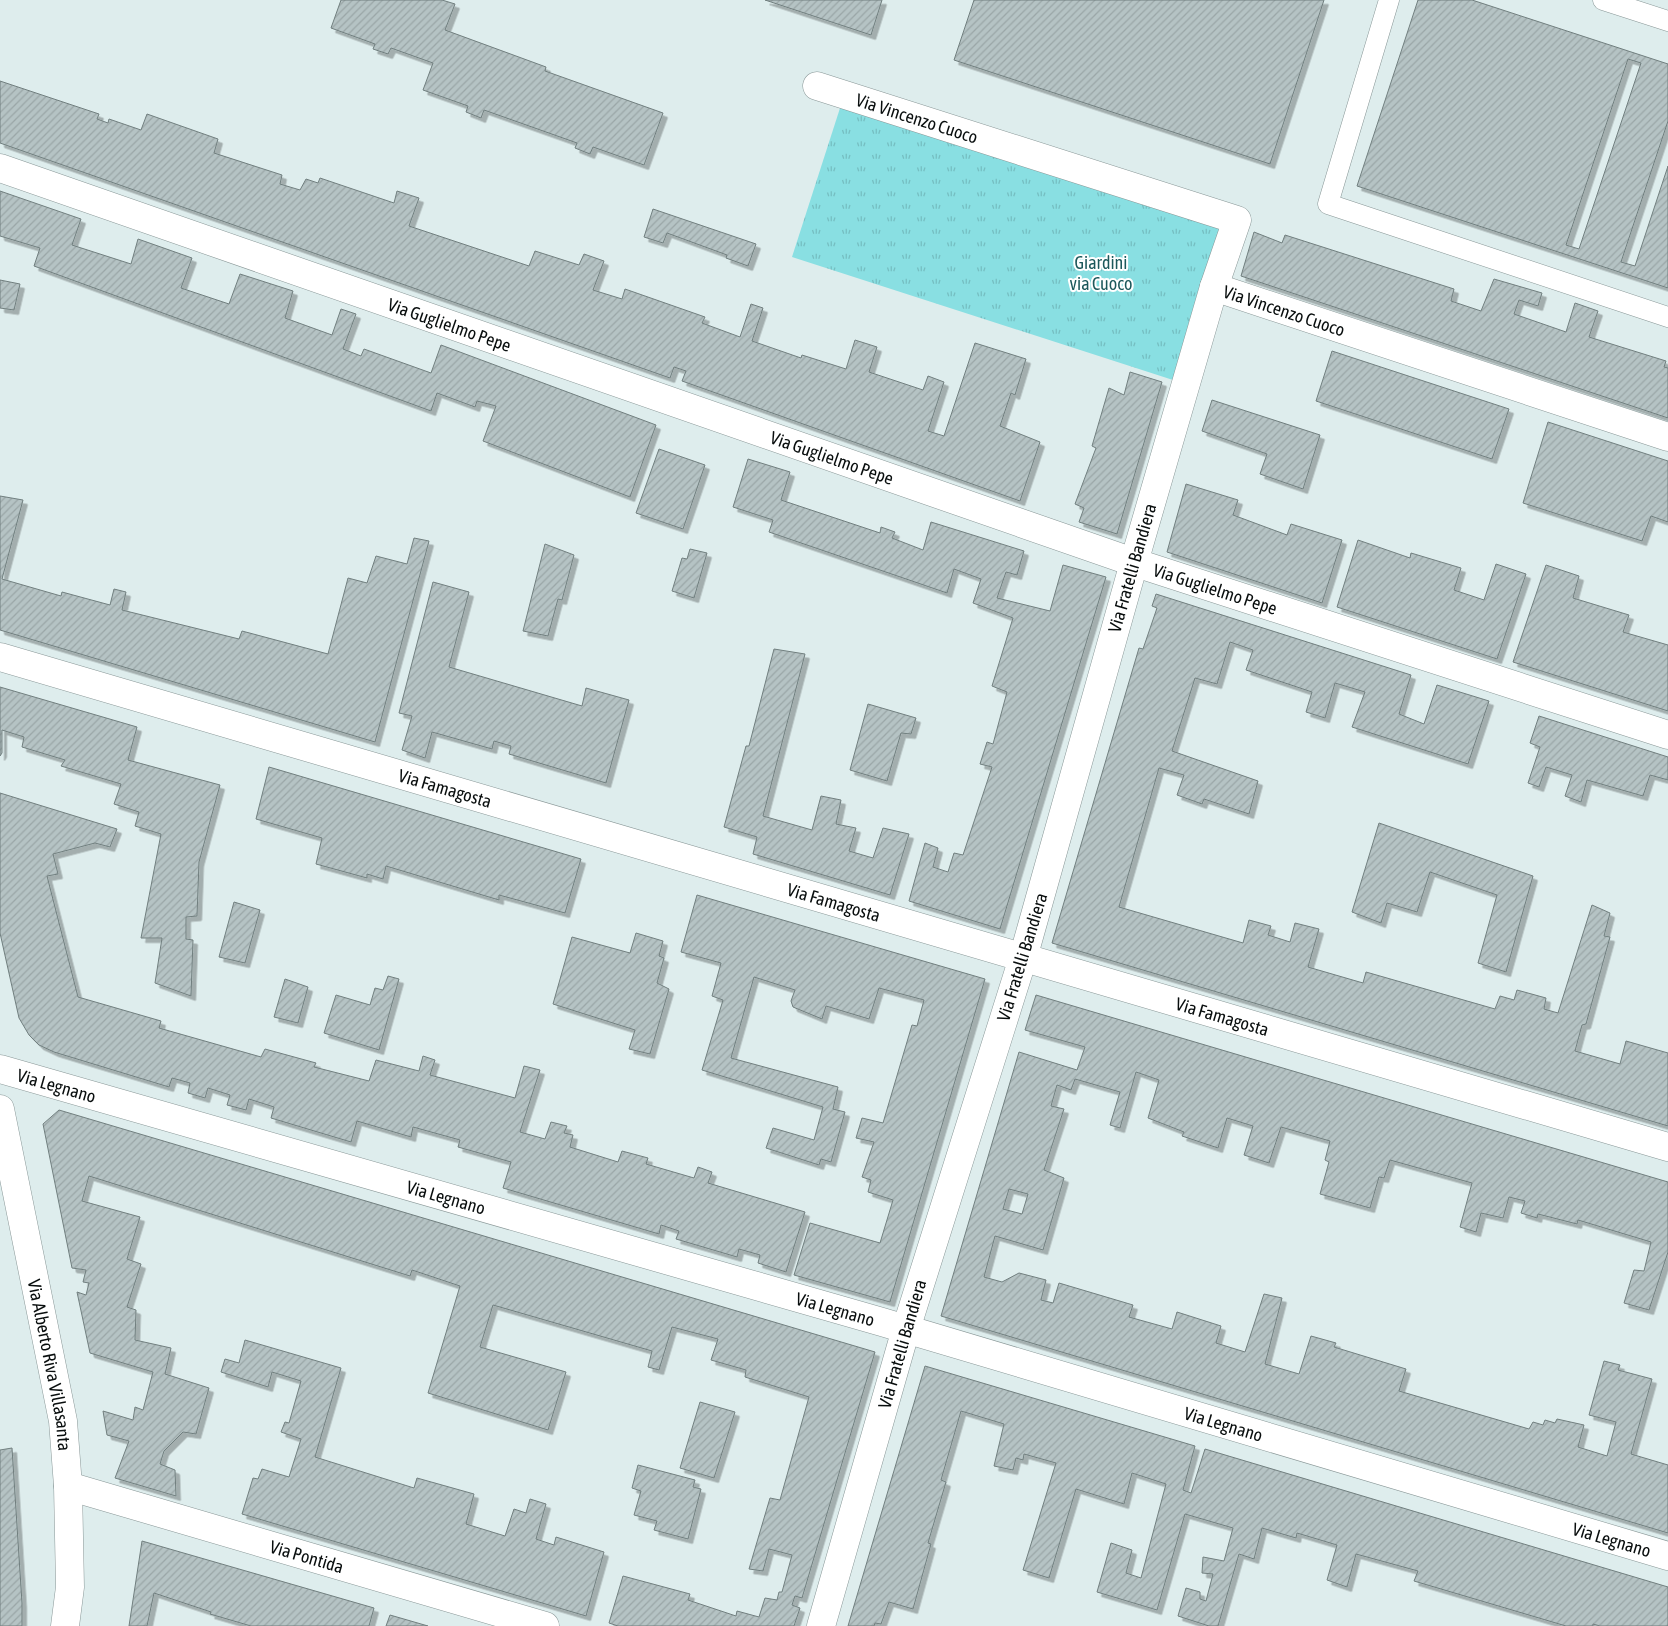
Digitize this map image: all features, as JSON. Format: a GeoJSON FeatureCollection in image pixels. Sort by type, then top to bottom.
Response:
{"type":"FeatureCollection","features":[{"type":"Feature","properties":{"kind":"street","name":"Via Vincenzo Cuoco"},"geometry":{"type":"LineString","coordinates":[[817,86],[1237,220],[1214,287],[1668,437]]}},
{"type":"Feature","properties":{"kind":"street","name":"Via Guglielmo Pepe"},"geometry":{"type":"LineString","coordinates":[[0,168],[1134,562],[1668,736]]}},
{"type":"Feature","properties":{"kind":"street","name":"Via Fratelli Bandiera"},"geometry":{"type":"LineString","coordinates":[[821,1626],[906,1329],[1023,958],[1134,562],[1214,287]]}},
{"type":"Feature","properties":{"kind":"street","name":"Via Famagosta"},"geometry":{"type":"LineString","coordinates":[[0,657],[1668,1147]]}},
{"type":"Feature","properties":{"kind":"street","name":"Via Legnano"},"geometry":{"type":"LineString","coordinates":[[0,1069],[906,1329],[1668,1556]]}},
{"type":"Feature","properties":{"kind":"street","name":"Via Alberto Riva Villasanta"},"geometry":{"type":"LineString","coordinates":[[0,1109],[63,1421],[68,1486],[70,1587],[65,1626]]}},
{"type":"Feature","properties":{"kind":"street","name":"Via Pontida"},"geometry":{"type":"LineString","coordinates":[[68,1486],[545,1626]]}},
{"type":"Feature","properties":{"kind":"lane"},"geometry":{"type":"LineString","coordinates":[[1389,0],[1328,204],[1668,317]]}},
{"type":"Feature","properties":{"kind":"lane"},"geometry":{"type":"LineString","coordinates":[[1603,0],[1668,21]]}},
{"type":"Feature","properties":{"kind":"green space","name":"Giardini via Cuoco"},"geometry":{"type":"Polygon","coordinates":[[[841,105],[1223,227],[1173,380],[792,257],[841,105]]]}},
{"type":"Feature","properties":{"kind":"building"},"geometry":{"type":"Polygon","coordinates":[[[341,0],[442,0],[455,4],[445,30],[546,67],[545,71],[663,113],[644,165],[593,147],[590,154],[575,148],[577,143],[484,110],[481,118],[466,112],[468,106],[423,90],[433,63],[391,48],[388,54],[373,49],[375,44],[331,28],[341,0]]]}},
{"type":"Feature","properties":{"kind":"building"},"geometry":{"type":"Polygon","coordinates":[[[765,0],[882,0],[871,35],[765,0]]]}},
{"type":"Feature","properties":{"kind":"building"},"geometry":{"type":"Polygon","coordinates":[[[974,0],[1324,0],[1270,164],[954,60],[974,0]]]}},
{"type":"Feature","properties":{"kind":"building"},"geometry":{"type":"Polygon","coordinates":[[[1418,0],[1472,0],[1668,64],[1668,121],[1621,262],[1635,266],[1668,166],[1668,288],[1357,186],[1418,0]],[[1628,59],[1566,245],[1579,249],[1641,63],[1628,59]]]}},
{"type":"Feature","properties":{"kind":"building"},"geometry":{"type":"Polygon","coordinates":[[[0,81],[99,114],[97,119],[108,123],[109,119],[141,130],[147,114],[218,139],[214,153],[282,175],[280,184],[300,190],[306,179],[318,183],[320,178],[394,203],[397,191],[419,198],[409,226],[529,266],[535,251],[579,265],[584,254],[604,261],[593,290],[622,299],[625,289],[705,317],[702,323],[740,337],[751,304],[763,308],[752,341],[801,358],[802,355],[846,369],[855,340],[877,347],[869,372],[923,390],[928,376],[944,382],[928,431],[944,436],[975,343],[1026,359],[1015,395],[1011,393],[1000,426],[1040,442],[1020,501],[682,381],[686,371],[674,367],[670,378],[0,143],[0,81]]]}},
{"type":"Feature","properties":{"kind":"building"},"geometry":{"type":"Polygon","coordinates":[[[0,191],[81,219],[72,245],[131,264],[138,239],[192,258],[181,288],[229,304],[240,274],[293,291],[285,318],[332,335],[341,309],[356,314],[343,349],[361,356],[364,349],[431,373],[441,345],[656,425],[630,497],[483,441],[496,406],[477,401],[475,407],[437,393],[431,411],[34,266],[40,248],[0,236],[0,191]]]}},
{"type":"Feature","properties":{"kind":"building"},"geometry":{"type":"Polygon","coordinates":[[[653,209],[756,244],[748,266],[726,258],[727,255],[667,233],[663,243],[644,237],[653,209]]]}},
{"type":"Feature","properties":{"kind":"building"},"geometry":{"type":"Polygon","coordinates":[[[1254,232],[1282,243],[1285,235],[1454,289],[1451,301],[1481,311],[1494,279],[1542,293],[1538,306],[1519,300],[1514,314],[1566,332],[1575,303],[1598,311],[1589,337],[1666,361],[1664,367],[1668,368],[1668,418],[1241,276],[1254,232]]]}},
{"type":"Feature","properties":{"kind":"building"},"geometry":{"type":"Polygon","coordinates":[[[0,280],[20,284],[14,310],[0,308],[0,280]]]}},
{"type":"Feature","properties":{"kind":"building"},"geometry":{"type":"Polygon","coordinates":[[[1332,351],[1509,409],[1492,459],[1316,401],[1332,351]]]}},
{"type":"Feature","properties":{"kind":"building"},"geometry":{"type":"Polygon","coordinates":[[[1130,372],[1162,382],[1117,534],[1079,522],[1084,508],[1075,504],[1096,448],[1092,446],[1109,388],[1124,395],[1130,372]]]}},
{"type":"Feature","properties":{"kind":"building"},"geometry":{"type":"Polygon","coordinates":[[[1212,400],[1320,435],[1303,489],[1260,474],[1267,454],[1202,431],[1212,400]]]}},
{"type":"Feature","properties":{"kind":"building"},"geometry":{"type":"Polygon","coordinates":[[[1548,422],[1668,461],[1668,522],[1651,516],[1642,541],[1523,503],[1548,422]]]}},
{"type":"Feature","properties":{"kind":"building"},"geometry":{"type":"Polygon","coordinates":[[[659,449],[705,465],[683,529],[636,513],[659,449]]]}},
{"type":"Feature","properties":{"kind":"building"},"geometry":{"type":"Polygon","coordinates":[[[748,459],[790,472],[781,500],[880,533],[881,527],[895,532],[892,538],[923,550],[931,522],[1024,551],[1017,575],[1006,572],[997,598],[1050,611],[1063,565],[1106,577],[1000,929],[909,901],[925,843],[938,848],[933,867],[948,872],[954,853],[963,855],[992,767],[980,764],[987,742],[993,744],[1007,692],[992,686],[1013,618],[973,603],[981,579],[954,569],[947,593],[769,532],[773,520],[733,507],[748,459]]]}},
{"type":"Feature","properties":{"kind":"building"},"geometry":{"type":"Polygon","coordinates":[[[1186,484],[1238,500],[1233,515],[1287,535],[1291,524],[1342,540],[1322,603],[1167,552],[1186,484]]]}},
{"type":"Feature","properties":{"kind":"building"},"geometry":{"type":"Polygon","coordinates":[[[0,496],[23,500],[2,579],[61,596],[62,592],[110,605],[114,589],[126,592],[122,610],[239,639],[242,631],[328,654],[348,578],[367,583],[376,556],[407,564],[414,538],[429,541],[375,742],[0,630],[0,496]]]}},
{"type":"Feature","properties":{"kind":"building"},"geometry":{"type":"Polygon","coordinates":[[[1358,540],[1410,558],[1411,553],[1461,568],[1454,590],[1484,600],[1496,564],[1526,574],[1497,659],[1337,607],[1358,540]]]}},
{"type":"Feature","properties":{"kind":"building"},"geometry":{"type":"Polygon","coordinates":[[[545,544],[574,555],[562,600],[558,599],[548,636],[523,631],[545,544]]]}},
{"type":"Feature","properties":{"kind":"building"},"geometry":{"type":"Polygon","coordinates":[[[690,549],[707,553],[694,598],[672,591],[682,558],[687,559],[690,549]]]}},
{"type":"Feature","properties":{"kind":"building"},"geometry":{"type":"Polygon","coordinates":[[[1546,565],[1579,576],[1573,598],[1629,615],[1623,632],[1668,645],[1668,711],[1513,662],[1546,565]]]}},
{"type":"Feature","properties":{"kind":"building"},"geometry":{"type":"Polygon","coordinates":[[[433,582],[469,592],[449,667],[582,706],[586,688],[629,700],[606,783],[509,754],[511,746],[494,741],[492,749],[432,732],[425,758],[402,750],[412,716],[399,713],[433,582]]]}},
{"type":"Feature","properties":{"kind":"building"},"geometry":{"type":"Polygon","coordinates":[[[1156,594],[1411,675],[1399,714],[1424,724],[1437,685],[1489,701],[1468,764],[1352,727],[1365,692],[1335,683],[1325,718],[1306,712],[1312,692],[1246,670],[1253,650],[1230,642],[1217,684],[1195,678],[1172,751],[1258,781],[1249,814],[1204,799],[1202,804],[1177,795],[1184,775],[1159,768],[1119,907],[1243,943],[1249,920],[1271,926],[1268,935],[1290,942],[1295,923],[1319,929],[1308,967],[1363,983],[1366,972],[1495,1009],[1500,996],[1514,1000],[1517,990],[1546,998],[1544,1009],[1558,1013],[1592,905],[1610,913],[1604,936],[1610,937],[1586,1024],[1582,1025],[1575,1051],[1620,1064],[1626,1041],[1668,1053],[1668,1126],[1052,943],[1139,648],[1143,649],[1157,608],[1152,606],[1156,594]]]}},
{"type":"Feature","properties":{"kind":"building"},"geometry":{"type":"Polygon","coordinates":[[[774,649],[805,654],[763,816],[812,830],[821,796],[841,800],[836,824],[856,828],[849,851],[873,858],[883,828],[909,834],[890,895],[753,854],[757,837],[724,827],[746,746],[749,746],[774,649]]]}},
{"type":"Feature","properties":{"kind":"building"},"geometry":{"type":"Polygon","coordinates":[[[0,687],[137,727],[128,760],[220,785],[199,862],[197,916],[186,917],[186,939],[193,940],[191,996],[155,983],[162,938],[141,938],[161,834],[135,826],[139,812],[114,804],[121,784],[61,766],[65,760],[22,747],[24,737],[2,730],[2,753],[0,756],[0,687]]]}},
{"type":"Feature","properties":{"kind":"building"},"geometry":{"type":"Polygon","coordinates":[[[868,704],[916,718],[911,734],[901,733],[887,781],[850,770],[868,704]]]}},
{"type":"Feature","properties":{"kind":"building"},"geometry":{"type":"Polygon","coordinates":[[[1539,716],[1668,757],[1668,780],[1650,775],[1643,796],[1587,780],[1581,802],[1565,796],[1572,775],[1546,767],[1539,787],[1528,783],[1540,747],[1530,743],[1539,716]]]}},
{"type":"Feature","properties":{"kind":"building"},"geometry":{"type":"Polygon","coordinates":[[[269,767],[581,859],[565,913],[499,895],[499,900],[386,866],[383,879],[367,874],[367,878],[316,864],[322,838],[256,819],[269,767]]]}},
{"type":"Feature","properties":{"kind":"building"},"geometry":{"type":"Polygon","coordinates":[[[0,793],[117,829],[110,847],[95,843],[53,854],[58,874],[47,876],[78,997],[161,1021],[159,1028],[261,1057],[265,1049],[316,1063],[314,1067],[369,1081],[376,1060],[419,1071],[423,1056],[435,1060],[430,1075],[515,1098],[524,1066],[540,1070],[520,1132],[545,1139],[551,1122],[567,1126],[564,1133],[573,1135],[570,1147],[618,1162],[622,1151],[648,1158],[646,1164],[694,1178],[698,1167],[712,1172],[708,1183],[805,1212],[786,1272],[758,1263],[760,1255],[739,1249],[737,1257],[676,1239],[679,1231],[661,1225],[659,1234],[503,1188],[511,1162],[458,1147],[460,1140],[413,1127],[411,1137],[357,1121],[351,1142],[271,1118],[274,1107],[249,1099],[246,1110],[227,1105],[230,1095],[208,1088],[205,1098],[188,1093],[190,1083],[172,1078],[169,1087],[54,1052],[39,1045],[29,1035],[19,1018],[0,933],[0,793]]]}},
{"type":"Feature","properties":{"kind":"building"},"geometry":{"type":"Polygon","coordinates":[[[1379,823],[1533,876],[1506,972],[1478,963],[1497,895],[1430,872],[1417,912],[1387,903],[1381,923],[1352,912],[1379,823]]]}},
{"type":"Feature","properties":{"kind":"building"},"geometry":{"type":"Polygon","coordinates":[[[697,895],[985,979],[890,1302],[794,1275],[810,1223],[880,1243],[893,1200],[868,1192],[871,1180],[862,1177],[874,1142],[856,1138],[862,1118],[883,1123],[912,1025],[917,1026],[924,1000],[879,988],[869,1019],[826,1006],[822,1019],[793,1007],[791,1001],[795,990],[754,977],[731,1058],[838,1087],[833,1109],[845,1112],[831,1162],[821,1159],[819,1165],[766,1148],[773,1128],[814,1140],[823,1107],[702,1070],[723,1000],[712,996],[721,963],[681,952],[697,895]]]}},
{"type":"Feature","properties":{"kind":"building"},"geometry":{"type":"Polygon","coordinates":[[[234,902],[260,910],[245,963],[219,957],[234,902]]]}},
{"type":"Feature","properties":{"kind":"building"},"geometry":{"type":"Polygon","coordinates":[[[636,933],[663,941],[659,956],[664,958],[657,983],[669,989],[650,1054],[629,1049],[635,1030],[553,1004],[572,937],[630,953],[636,933]]]}},
{"type":"Feature","properties":{"kind":"building"},"geometry":{"type":"Polygon","coordinates":[[[388,976],[399,979],[379,1050],[324,1033],[336,995],[370,1005],[375,988],[383,990],[388,976]]]}},
{"type":"Feature","properties":{"kind":"building"},"geometry":{"type":"Polygon","coordinates":[[[285,979],[308,987],[298,1023],[274,1017],[285,979]]]}},
{"type":"Feature","properties":{"kind":"building"},"geometry":{"type":"Polygon","coordinates":[[[1036,995],[1668,1182],[1668,1252],[1649,1310],[1624,1303],[1634,1270],[1644,1271],[1651,1242],[1578,1220],[1577,1224],[1538,1214],[1537,1218],[1521,1213],[1525,1201],[1509,1197],[1503,1218],[1481,1213],[1476,1232],[1460,1227],[1472,1183],[1390,1160],[1384,1178],[1379,1177],[1370,1208],[1320,1194],[1329,1162],[1325,1160],[1330,1141],[1281,1127],[1269,1163],[1244,1155],[1253,1126],[1227,1118],[1218,1148],[1182,1136],[1184,1132],[1148,1118],[1159,1080],[1136,1072],[1120,1128],[1110,1125],[1120,1092],[1075,1079],[1071,1090],[1057,1085],[1051,1106],[1064,1109],[1044,1170],[1064,1178],[1043,1250],[995,1236],[984,1277],[1002,1282],[1019,1273],[1046,1280],[1041,1300],[1053,1303],[1059,1283],[1133,1305],[1129,1317],[1172,1329],[1177,1312],[1221,1326],[1216,1343],[1245,1352],[1264,1294],[1282,1298],[1265,1364],[1299,1374],[1311,1336],[1336,1343],[1334,1347],[1406,1369],[1399,1391],[1529,1429],[1533,1422],[1543,1425],[1545,1420],[1555,1423],[1557,1419],[1584,1425],[1578,1447],[1607,1456],[1616,1422],[1589,1415],[1604,1361],[1620,1365],[1618,1370],[1652,1379],[1631,1454],[1668,1465],[1668,1533],[941,1316],[1019,1052],[1077,1070],[1085,1047],[1025,1030],[1036,995]],[[1009,1189],[1003,1209],[1022,1214],[1028,1194],[1009,1189]]]}},
{"type":"Feature","properties":{"kind":"building"},"geometry":{"type":"Polygon","coordinates":[[[59,1110],[875,1352],[802,1598],[795,1596],[792,1605],[800,1608],[794,1626],[618,1626],[609,1623],[623,1576],[690,1594],[688,1600],[736,1616],[737,1611],[759,1617],[765,1598],[777,1600],[779,1592],[782,1592],[792,1555],[769,1549],[763,1571],[749,1569],[770,1498],[780,1500],[809,1397],[745,1377],[746,1370],[711,1360],[718,1339],[672,1327],[659,1370],[648,1367],[652,1351],[493,1305],[480,1347],[566,1372],[548,1430],[428,1393],[460,1286],[412,1270],[410,1276],[89,1176],[82,1201],[140,1217],[127,1259],[141,1264],[127,1307],[136,1310],[135,1340],[171,1348],[165,1374],[209,1388],[196,1434],[183,1432],[164,1451],[160,1464],[175,1470],[176,1496],[115,1478],[129,1441],[107,1435],[103,1411],[133,1420],[135,1407],[143,1410],[153,1372],[90,1353],[77,1292],[86,1295],[89,1283],[83,1282],[86,1270],[72,1268],[43,1124],[59,1110]]]}},
{"type":"Feature","properties":{"kind":"building"},"geometry":{"type":"Polygon","coordinates":[[[245,1340],[341,1368],[315,1457],[414,1488],[417,1478],[474,1494],[466,1524],[505,1536],[514,1509],[526,1513],[530,1499],[546,1504],[536,1539],[554,1545],[556,1537],[604,1552],[586,1616],[242,1514],[253,1478],[258,1479],[262,1469],[289,1477],[301,1439],[281,1432],[285,1422],[289,1423],[301,1381],[272,1372],[268,1387],[221,1372],[225,1359],[239,1363],[245,1340]]]}},
{"type":"Feature","properties":{"kind":"building"},"geometry":{"type":"Polygon","coordinates":[[[925,1366],[1195,1446],[1183,1490],[1191,1493],[1205,1449],[1668,1587],[1668,1626],[1600,1626],[1593,1624],[1593,1626],[1566,1626],[1414,1581],[1418,1571],[1356,1554],[1347,1587],[1327,1580],[1337,1545],[1297,1533],[1296,1538],[1262,1528],[1254,1559],[1239,1554],[1218,1626],[1209,1626],[1178,1616],[1186,1588],[1200,1592],[1200,1599],[1206,1601],[1213,1574],[1202,1573],[1203,1557],[1224,1561],[1233,1528],[1185,1514],[1157,1610],[1097,1592],[1111,1543],[1132,1550],[1126,1573],[1141,1578],[1166,1484],[1132,1473],[1124,1504],[1076,1489],[1049,1578],[1023,1570],[1056,1463],[1024,1454],[1023,1460],[1016,1458],[1013,1470],[994,1466],[1004,1424],[961,1411],[941,1480],[946,1482],[928,1543],[931,1544],[913,1609],[889,1602],[881,1624],[875,1623],[874,1626],[848,1626],[925,1366]]]}},
{"type":"Feature","properties":{"kind":"building"},"geometry":{"type":"Polygon","coordinates":[[[700,1402],[735,1412],[714,1478],[680,1468],[700,1402]]]}},
{"type":"Feature","properties":{"kind":"building"},"geometry":{"type":"Polygon","coordinates":[[[12,1448],[22,1626],[0,1626],[0,1450],[12,1448]]]}},
{"type":"Feature","properties":{"kind":"building"},"geometry":{"type":"Polygon","coordinates":[[[638,1465],[695,1480],[693,1487],[701,1489],[688,1539],[654,1530],[657,1521],[634,1515],[641,1491],[632,1488],[638,1465]]]}},
{"type":"Feature","properties":{"kind":"building"},"geometry":{"type":"Polygon","coordinates":[[[142,1541],[374,1608],[369,1626],[251,1626],[210,1614],[211,1612],[154,1593],[147,1626],[129,1626],[142,1541]]]}},
{"type":"Feature","properties":{"kind":"building"},"geometry":{"type":"Polygon","coordinates":[[[390,1615],[428,1626],[386,1626],[390,1615]]]}}]}
